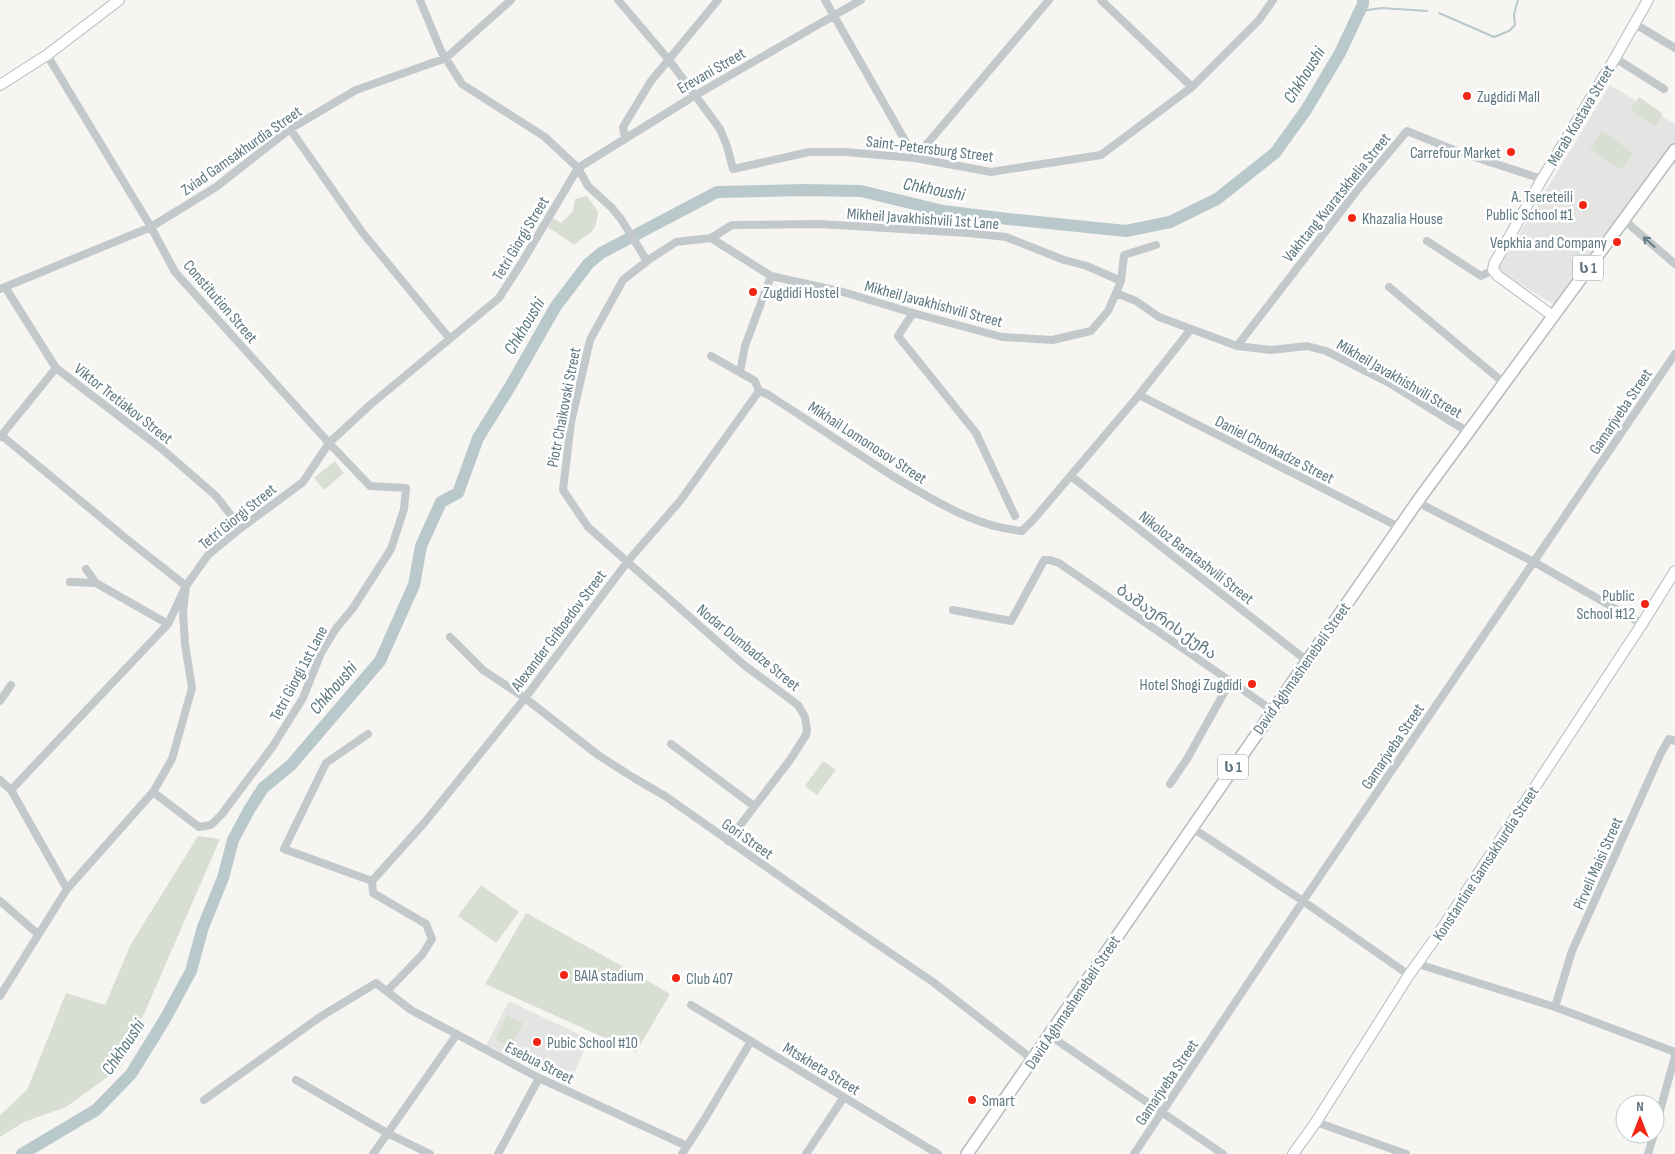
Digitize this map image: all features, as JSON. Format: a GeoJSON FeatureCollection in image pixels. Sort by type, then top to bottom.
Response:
{"type":"FeatureCollection","features":[{"type":"Feature","properties":{"kind":"highway","name":"ს 1"},"geometry":{"type":"LineString","coordinates":[[1504,383],[1675,150]]}},
{"type":"Feature","properties":{"kind":"highway","name":"David Aghmashenebeli Street"},"geometry":{"type":"LineString","coordinates":[[967,1154],[1306,660],[1399,527],[1504,383]]}},
{"type":"Feature","properties":{"kind":"main road"},"geometry":{"type":"LineString","coordinates":[[0,85],[48,55],[119,0]]}},
{"type":"Feature","properties":{"kind":"main road","name":"Merab Kostava Street"},"geometry":{"type":"LineString","coordinates":[[1493,270],[1494,264],[1542,179],[1648,0]]}},
{"type":"Feature","properties":{"kind":"main road"},"geometry":{"type":"LineString","coordinates":[[1493,270],[1498,276],[1553,316]]}},
{"type":"Feature","properties":{"kind":"main road","name":"Konstantine Gamsakhurdia Street"},"geometry":{"type":"LineString","coordinates":[[1293,1154],[1316,1122],[1409,975],[1642,624],[1675,571]]}},
{"type":"Feature","properties":{"kind":"street"},"geometry":{"type":"LineString","coordinates":[[420,0],[441,51],[462,84],[545,137],[578,168],[588,186],[621,219],[647,261]]}},
{"type":"Feature","properties":{"kind":"street","name":"Zviad Gamsakhurdia Street"},"geometry":{"type":"LineString","coordinates":[[2,288],[151,227],[216,187],[290,129],[356,90],[446,58],[511,0]]}},
{"type":"Feature","properties":{"kind":"street"},"geometry":{"type":"LineString","coordinates":[[618,0],[669,60],[694,96]]}},
{"type":"Feature","properties":{"kind":"street"},"geometry":{"type":"LineString","coordinates":[[625,138],[623,127],[651,81],[718,0]]}},
{"type":"Feature","properties":{"kind":"street"},"geometry":{"type":"LineString","coordinates":[[825,0],[835,14],[915,158],[1049,0]]}},
{"type":"Feature","properties":{"kind":"street","name":"Erevani Street"},"geometry":{"type":"LineString","coordinates":[[578,168],[694,96],[861,0]]}},
{"type":"Feature","properties":{"kind":"street"},"geometry":{"type":"LineString","coordinates":[[1101,0],[1192,87]]}},
{"type":"Feature","properties":{"kind":"street","name":"Saint-Petersburg Street"},"geometry":{"type":"LineString","coordinates":[[694,96],[720,129],[733,169],[809,152],[845,152],[915,158],[991,172],[1101,155],[1192,87],[1259,20],[1272,0]]}},
{"type":"Feature","properties":{"kind":"street"},"geometry":{"type":"LineString","coordinates":[[1635,24],[1675,48]]}},
{"type":"Feature","properties":{"kind":"street","name":"Constitution Street"},"geometry":{"type":"LineString","coordinates":[[48,55],[151,227],[175,272],[370,486],[406,488]]}},
{"type":"Feature","properties":{"kind":"street"},"geometry":{"type":"LineString","coordinates":[[1615,58],[1664,89]]}},
{"type":"Feature","properties":{"kind":"street"},"geometry":{"type":"LineString","coordinates":[[290,129],[362,232],[450,339]]}},
{"type":"Feature","properties":{"kind":"street","name":"Vakhtang Kvaratskhelia Street"},"geometry":{"type":"LineString","coordinates":[[1237,346],[1359,188],[1407,131],[1459,152],[1542,179]]}},
{"type":"Feature","properties":{"kind":"street","name":"Tetri Giorgi Street"},"geometry":{"type":"LineString","coordinates":[[0,996],[67,889],[153,792],[172,759],[192,688],[185,644],[183,612],[186,586],[208,554],[303,482],[329,443],[370,405],[499,298],[578,168]]}},
{"type":"Feature","properties":{"kind":"street"},"geometry":{"type":"LineString","coordinates":[[1624,220],[1675,264]]}},
{"type":"Feature","properties":{"kind":"street","name":"Mikheil Javakhishvili 1st Lane"},"geometry":{"type":"LineString","coordinates":[[711,238],[732,224],[820,224],[968,233],[1006,238],[1064,260],[1087,266],[1121,281]]}},
{"type":"Feature","properties":{"kind":"street","name":"Mikheil Javakhishvili Street"},"geometry":{"type":"LineString","coordinates":[[711,238],[770,276],[843,292],[1002,337],[1052,340],[1091,331],[1108,311],[1116,293],[1136,301],[1159,317],[1237,346],[1271,350],[1307,346],[1326,351],[1391,384],[1468,432]]}},
{"type":"Feature","properties":{"kind":"street","name":"Piotr Chaikovski Street"},"geometry":{"type":"LineString","coordinates":[[628,561],[588,527],[563,490],[571,422],[590,340],[622,280],[676,242],[711,238]]}},
{"type":"Feature","properties":{"kind":"street"},"geometry":{"type":"LineString","coordinates":[[1427,241],[1481,276],[1493,270]]}},
{"type":"Feature","properties":{"kind":"street"},"geometry":{"type":"LineString","coordinates":[[1116,293],[1121,281],[1124,255],[1156,245]]}},
{"type":"Feature","properties":{"kind":"street"},"geometry":{"type":"LineString","coordinates":[[740,372],[745,346],[770,276]]}},
{"type":"Feature","properties":{"kind":"street"},"geometry":{"type":"LineString","coordinates":[[1389,287],[1504,383]]}},
{"type":"Feature","properties":{"kind":"street","name":"Viktor Tretiakov Street"},"geometry":{"type":"LineString","coordinates":[[2,288],[56,368],[169,455],[216,496],[241,528]]}},
{"type":"Feature","properties":{"kind":"street"},"geometry":{"type":"LineString","coordinates":[[913,313],[898,336],[976,433],[1015,516]]}},
{"type":"Feature","properties":{"kind":"street"},"geometry":{"type":"LineString","coordinates":[[1070,476],[1139,395],[1191,329]]}},
{"type":"Feature","properties":{"kind":"street","name":"Gamarjveba Street"},"geometry":{"type":"LineString","coordinates":[[1134,1154],[1303,901],[1675,354]]}},
{"type":"Feature","properties":{"kind":"street","name":"Mikhail Lomonosov Street"},"geometry":{"type":"LineString","coordinates":[[710,356],[755,381],[759,391],[768,394],[869,461],[928,497],[976,521],[1004,529],[1022,531],[1070,476]]}},
{"type":"Feature","properties":{"kind":"street"},"geometry":{"type":"LineString","coordinates":[[11,790],[168,624],[186,586],[1,436],[56,368]]}},
{"type":"Feature","properties":{"kind":"street","name":"Alexander Griboedov Street"},"geometry":{"type":"LineString","coordinates":[[372,881],[425,822],[525,698],[628,561],[680,501],[759,391]]}},
{"type":"Feature","properties":{"kind":"street","name":"Daniel Chonkadze Street"},"geometry":{"type":"LineString","coordinates":[[1139,395],[1399,527]]}},
{"type":"Feature","properties":{"kind":"street","name":"Nikoloz Baratashvili Street"},"geometry":{"type":"LineString","coordinates":[[1070,476],[1306,660]]}},
{"type":"Feature","properties":{"kind":"street","name":"Tetri Giorgi 1st Lane"},"geometry":{"type":"LineString","coordinates":[[153,792],[199,827],[211,825],[222,814],[273,746],[303,698],[321,654],[335,630],[354,608],[391,549],[404,509],[406,488]]}},
{"type":"Feature","properties":{"kind":"street"},"geometry":{"type":"LineString","coordinates":[[1417,502],[1534,562],[1642,624]]}},
{"type":"Feature","properties":{"kind":"street","name":"ბაშაურის ქუჩა"},"geometry":{"type":"LineString","coordinates":[[953,610],[1011,621],[1044,560],[1050,560],[1059,564],[1272,710]]}},
{"type":"Feature","properties":{"kind":"street","name":"Nodar Dumbadze Street"},"geometry":{"type":"LineString","coordinates":[[628,561],[744,665],[798,705],[803,711],[807,726],[806,735],[790,760],[728,841]]}},
{"type":"Feature","properties":{"kind":"street"},"geometry":{"type":"LineString","coordinates":[[86,569],[96,583],[168,624]]}},
{"type":"Feature","properties":{"kind":"street"},"geometry":{"type":"LineString","coordinates":[[70,582],[96,583]]}},
{"type":"Feature","properties":{"kind":"street","name":"Gori Street"},"geometry":{"type":"LineString","coordinates":[[450,637],[482,670],[525,698],[598,755],[665,796],[852,928],[933,982],[1032,1059]]}},
{"type":"Feature","properties":{"kind":"street"},"geometry":{"type":"LineString","coordinates":[[1170,784],[1187,759],[1230,682]]}},
{"type":"Feature","properties":{"kind":"street"},"geometry":{"type":"LineString","coordinates":[[0,701],[11,685]]}},
{"type":"Feature","properties":{"kind":"street"},"geometry":{"type":"LineString","coordinates":[[204,1100],[320,1017],[376,983],[387,991],[422,955],[432,939],[426,924],[373,893],[372,881],[284,849],[326,764],[368,734]]}},
{"type":"Feature","properties":{"kind":"street","name":"Pirveli Maisi Street"},"geometry":{"type":"LineString","coordinates":[[1555,1007],[1572,951],[1668,739],[1675,741]]}},
{"type":"Feature","properties":{"kind":"street"},"geometry":{"type":"LineString","coordinates":[[671,744],[754,806]]}},
{"type":"Feature","properties":{"kind":"street"},"geometry":{"type":"LineString","coordinates":[[0,780],[11,790],[67,889]]}},
{"type":"Feature","properties":{"kind":"street"},"geometry":{"type":"LineString","coordinates":[[1191,827],[1303,901],[1409,975]]}},
{"type":"Feature","properties":{"kind":"street"},"geometry":{"type":"LineString","coordinates":[[0,901],[38,934]]}},
{"type":"Feature","properties":{"kind":"street"},"geometry":{"type":"LineString","coordinates":[[1418,964],[1555,1007],[1675,1052]]}},
{"type":"Feature","properties":{"kind":"street","name":"Esebua Street"},"geometry":{"type":"LineString","coordinates":[[387,991],[411,1010],[539,1078],[687,1146]]}},
{"type":"Feature","properties":{"kind":"street","name":"Mtskheta Street"},"geometry":{"type":"LineString","coordinates":[[690,1005],[938,1154]]}},
{"type":"Feature","properties":{"kind":"street"},"geometry":{"type":"LineString","coordinates":[[373,1154],[457,1034]]}},
{"type":"Feature","properties":{"kind":"street"},"geometry":{"type":"LineString","coordinates":[[1049,1036],[1223,1154]]}},
{"type":"Feature","properties":{"kind":"street"},"geometry":{"type":"LineString","coordinates":[[682,1154],[751,1041]]}},
{"type":"Feature","properties":{"kind":"street"},"geometry":{"type":"LineString","coordinates":[[1665,1094],[1675,1056]]}},
{"type":"Feature","properties":{"kind":"street"},"geometry":{"type":"LineString","coordinates":[[498,1154],[539,1078]]}},
{"type":"Feature","properties":{"kind":"street"},"geometry":{"type":"LineString","coordinates":[[296,1080],[387,1133],[430,1154]]}},
{"type":"Feature","properties":{"kind":"street"},"geometry":{"type":"LineString","coordinates":[[806,1154],[844,1097]]}},
{"type":"Feature","properties":{"kind":"street"},"geometry":{"type":"LineString","coordinates":[[1316,1122],[1406,1154]]}},
{"type":"Feature","properties":{"kind":"shaded area","name":"A. Tsereteili Public School #1"},"geometry":{"type":"Polygon","coordinates":[[[1610,85],[1675,124],[1675,143],[1554,305],[1499,271],[1499,267],[1610,85]]]}},
{"type":"Feature","properties":{"kind":"shaded area"},"geometry":{"type":"Polygon","coordinates":[[[1639,97],[1663,114],[1655,127],[1630,110],[1639,97]]]}},
{"type":"Feature","properties":{"kind":"shaded area"},"geometry":{"type":"Polygon","coordinates":[[[1602,131],[1633,153],[1621,170],[1590,148],[1602,131]]]}},
{"type":"Feature","properties":{"kind":"shaded area"},"geometry":{"type":"Polygon","coordinates":[[[587,196],[598,211],[596,224],[591,232],[574,245],[548,227],[553,218],[561,223],[573,211],[575,199],[587,196]]]}},
{"type":"Feature","properties":{"kind":"shaded area"},"geometry":{"type":"Polygon","coordinates":[[[335,461],[344,473],[324,490],[314,478],[335,461]]]}},
{"type":"Feature","properties":{"kind":"shaded area"},"geometry":{"type":"Polygon","coordinates":[[[823,761],[836,770],[817,795],[805,786],[823,761]]]}},
{"type":"Feature","properties":{"kind":"shaded area"},"geometry":{"type":"Polygon","coordinates":[[[198,836],[220,839],[121,1067],[66,1107],[24,1122],[0,1137],[0,1115],[27,1090],[66,993],[105,1005],[131,944],[198,836]]]}},
{"type":"Feature","properties":{"kind":"shaded area"},"geometry":{"type":"Polygon","coordinates":[[[481,885],[519,912],[496,943],[458,916],[481,885]]]}},
{"type":"Feature","properties":{"kind":"shaded area","name":"BAIA stadium"},"geometry":{"type":"Polygon","coordinates":[[[526,913],[670,994],[636,1052],[485,984],[526,913]]]}},
{"type":"Feature","properties":{"kind":"shaded area","name":"Pubic School #10"},"geometry":{"type":"Polygon","coordinates":[[[509,1001],[589,1039],[569,1085],[486,1045],[509,1001]]]}},
{"type":"Feature","properties":{"kind":"shaded area"},"geometry":{"type":"Polygon","coordinates":[[[507,1015],[523,1023],[511,1047],[495,1039],[507,1015]]]}},
{"type":"Feature","properties":{"kind":"waterway","name":"Chkhoushi"},"geometry":{"type":"LineString","coordinates":[[22,1154],[96,1110],[131,1074],[165,1019],[191,971],[203,927],[223,878],[233,840],[249,810],[263,788],[291,765],[380,661],[414,585],[421,546],[441,502],[458,493],[478,438],[556,306],[588,264],[601,253],[717,192],[861,191],[943,211],[1126,231],[1170,222],[1217,199],[1275,153],[1306,110],[1340,53],[1363,4],[1363,0]]}},
{"type":"Feature","properties":{"kind":"waterway"},"geometry":{"type":"LineString","coordinates":[[1439,13],[1494,37],[1509,31],[1515,25],[1514,14],[1518,0]]}},
{"type":"Feature","properties":{"kind":"waterway"},"geometry":{"type":"LineString","coordinates":[[1360,11],[1382,8],[1427,11]]}},
{"type":"Feature","properties":{"kind":"place","name":"Zugdidi Mall"},"geometry":{"type":"Point","coordinates":[1467,96]}},
{"type":"Feature","properties":{"kind":"place","name":"Carrefour Market"},"geometry":{"type":"Point","coordinates":[1511,152]}},
{"type":"Feature","properties":{"kind":"place","name":"A. Tsereteili Public School #1"},"geometry":{"type":"Point","coordinates":[1583,205]}},
{"type":"Feature","properties":{"kind":"place","name":"Khazalia House"},"geometry":{"type":"Point","coordinates":[1352,218]}},
{"type":"Feature","properties":{"kind":"place","name":"Vepkhia and Company"},"geometry":{"type":"Point","coordinates":[1617,242]}},
{"type":"Feature","properties":{"kind":"place","name":"Zugdidi Hostel"},"geometry":{"type":"Point","coordinates":[753,292]}},
{"type":"Feature","properties":{"kind":"place","name":"Public School #12"},"geometry":{"type":"Point","coordinates":[1645,604]}},
{"type":"Feature","properties":{"kind":"place","name":"Hotel Shogi Zugdidi"},"geometry":{"type":"Point","coordinates":[1252,684]}},
{"type":"Feature","properties":{"kind":"place","name":"BAIA stadium"},"geometry":{"type":"Point","coordinates":[564,975]}},
{"type":"Feature","properties":{"kind":"place","name":"Club 407"},"geometry":{"type":"Point","coordinates":[676,978]}},
{"type":"Feature","properties":{"kind":"place","name":"Pubic School #10"},"geometry":{"type":"Point","coordinates":[537,1042]}},
{"type":"Feature","properties":{"kind":"place","name":"Smart"},"geometry":{"type":"Point","coordinates":[972,1100]}}]}
